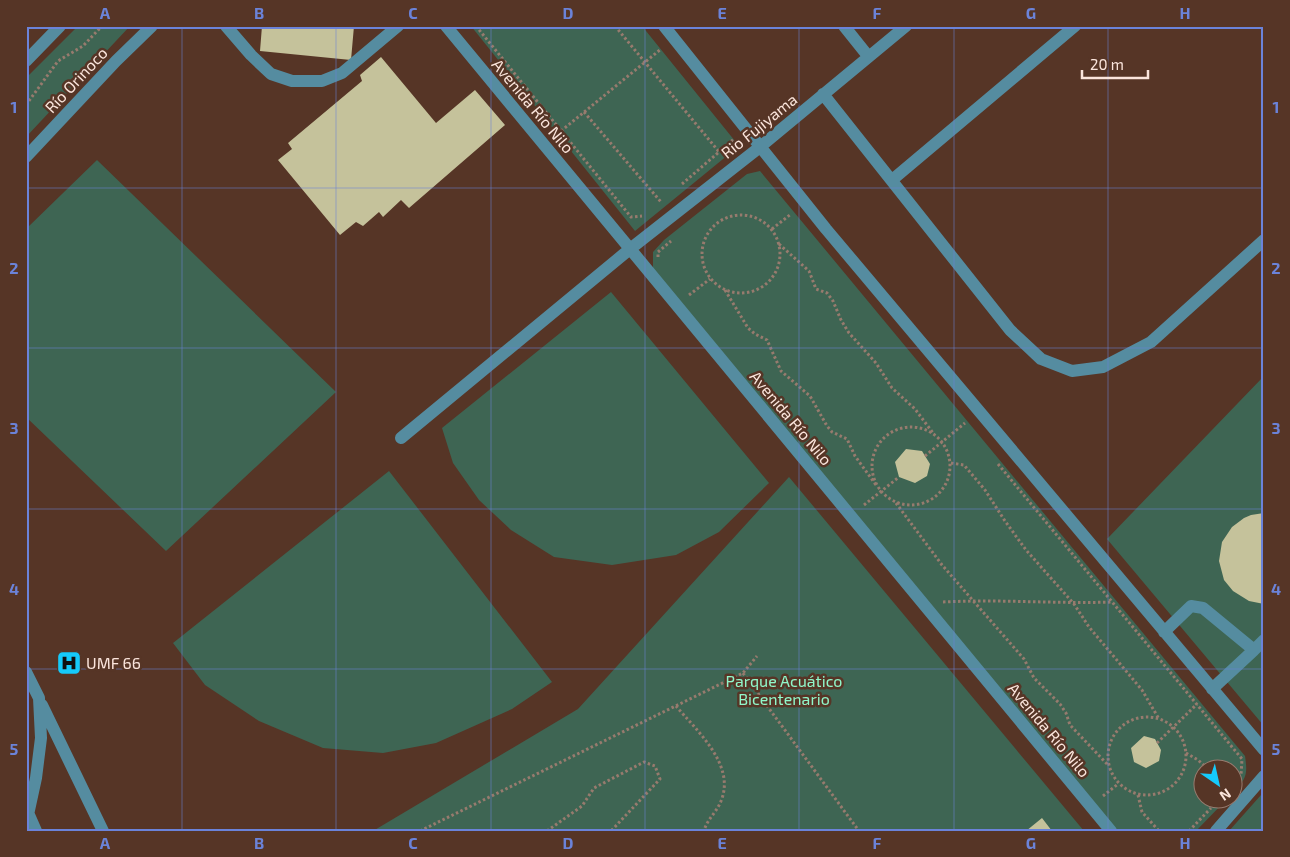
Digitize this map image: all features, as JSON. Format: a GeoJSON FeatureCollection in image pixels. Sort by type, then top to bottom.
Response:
{"type":"FeatureCollection","features":[{"type":"Feature","properties":{"kind":"street"},"geometry":{"type":"LineString","coordinates":[[26,61],[60,26]]}},
{"type":"Feature","properties":{"kind":"street","name":"Río Orinoco"},"geometry":{"type":"LineString","coordinates":[[26,157],[116,61],[152,26]]}},
{"type":"Feature","properties":{"kind":"street"},"geometry":{"type":"LineString","coordinates":[[226,26],[251,55],[271,74],[292,81],[302,81],[322,80],[342,73],[398,26]]}},
{"type":"Feature","properties":{"kind":"street","name":"Avenida Río Nilo"},"geometry":{"type":"LineString","coordinates":[[446,26],[1111,831]]}},
{"type":"Feature","properties":{"kind":"street"},"geometry":{"type":"LineString","coordinates":[[664,26],[760,147],[1264,750]]}},
{"type":"Feature","properties":{"kind":"street"},"geometry":{"type":"LineString","coordinates":[[844,26],[868,56]]}},
{"type":"Feature","properties":{"kind":"street","name":"Rio Fujiyama"},"geometry":{"type":"LineString","coordinates":[[401,438],[630,249],[760,147],[906,26]]}},
{"type":"Feature","properties":{"kind":"street"},"geometry":{"type":"LineString","coordinates":[[892,180],[1075,26]]}},
{"type":"Feature","properties":{"kind":"street"},"geometry":{"type":"LineString","coordinates":[[823,94],[1010,330],[1041,359],[1072,371],[1103,367],[1151,342],[1264,240]]}},
{"type":"Feature","properties":{"kind":"street"},"geometry":{"type":"LineString","coordinates":[[1164,632],[1191,606],[1203,608],[1254,650]]}},
{"type":"Feature","properties":{"kind":"street"},"geometry":{"type":"LineString","coordinates":[[1212,689],[1264,640]]}},
{"type":"Feature","properties":{"kind":"street"},"geometry":{"type":"LineString","coordinates":[[26,672],[103,831]]}},
{"type":"Feature","properties":{"kind":"street"},"geometry":{"type":"LineString","coordinates":[[36,831],[28,820],[41,738],[39,698]]}},
{"type":"Feature","properties":{"kind":"street"},"geometry":{"type":"LineString","coordinates":[[1216,831],[1264,776]]}},
{"type":"Feature","properties":{"kind":"path"},"geometry":{"type":"LineString","coordinates":[[26,105],[58,61],[83,46],[102,26]]}},
{"type":"Feature","properties":{"kind":"path"},"geometry":{"type":"LineString","coordinates":[[476,26],[631,217],[644,216]]}},
{"type":"Feature","properties":{"kind":"path"},"geometry":{"type":"LineString","coordinates":[[615,26],[724,158]]}},
{"type":"Feature","properties":{"kind":"path"},"geometry":{"type":"LineString","coordinates":[[561,131],[661,49]]}},
{"type":"Feature","properties":{"kind":"path"},"geometry":{"type":"LineString","coordinates":[[584,112],[661,202]]}},
{"type":"Feature","properties":{"kind":"path"},"geometry":{"type":"LineString","coordinates":[[675,189],[734,139]]}},
{"type":"Feature","properties":{"kind":"path"},"geometry":{"type":"LineString","coordinates":[[655,207],[668,196]]}},
{"type":"Feature","properties":{"kind":"path"},"geometry":{"type":"LineString","coordinates":[[772,229],[791,214],[797,221]]}},
{"type":"Feature","properties":{"kind":"path"},"geometry":{"type":"LineString","coordinates":[[725,290],[748,293],[766,284],[777,269],[780,257],[779,244],[772,229],[763,221],[748,215],[731,215],[719,220],[705,236],[702,246],[702,262],[710,279],[725,290],[748,328],[767,340],[781,371],[810,396],[832,432],[847,439],[855,456],[881,492],[896,503],[942,565],[1024,659],[1040,686],[1060,704],[1070,725],[1108,765],[1118,784],[1132,793],[1154,795],[1172,787],[1183,772],[1186,753],[1184,743],[1173,727],[1159,719],[1149,717],[1138,718],[1126,723],[1112,738],[1108,749],[1108,765]]}},
{"type":"Feature","properties":{"kind":"path"},"geometry":{"type":"LineString","coordinates":[[658,260],[658,252],[673,240]]}},
{"type":"Feature","properties":{"kind":"path"},"geometry":{"type":"LineString","coordinates":[[779,244],[809,271],[816,289],[827,293],[849,333],[876,363],[892,388],[915,409],[943,442],[949,453],[951,463],[948,482],[937,497],[918,505],[909,506],[896,503]]}},
{"type":"Feature","properties":{"kind":"path"},"geometry":{"type":"LineString","coordinates":[[683,299],[710,279]]}},
{"type":"Feature","properties":{"kind":"path"},"geometry":{"type":"LineString","coordinates":[[958,416],[971,431]]}},
{"type":"Feature","properties":{"kind":"path"},"geometry":{"type":"LineString","coordinates":[[925,456],[964,424]]}},
{"type":"Feature","properties":{"kind":"path"},"geometry":{"type":"LineString","coordinates":[[876,485],[872,475],[872,459],[876,448],[882,440],[890,433],[902,428],[923,428],[934,433]]}},
{"type":"Feature","properties":{"kind":"path"},"geometry":{"type":"LineString","coordinates":[[995,461],[1242,760]]}},
{"type":"Feature","properties":{"kind":"path"},"geometry":{"type":"LineString","coordinates":[[951,463],[964,465],[985,490],[1026,550],[1074,604],[1089,627],[1142,690],[1159,719]]}},
{"type":"Feature","properties":{"kind":"path"},"geometry":{"type":"LineString","coordinates":[[858,509],[899,477]]}},
{"type":"Feature","properties":{"kind":"path"},"geometry":{"type":"LineString","coordinates":[[935,602],[974,600],[1074,604],[1113,602]]}},
{"type":"Feature","properties":{"kind":"path"},"geometry":{"type":"LineString","coordinates":[[420,831],[743,673],[757,656]]}},
{"type":"Feature","properties":{"kind":"path"},"geometry":{"type":"LineString","coordinates":[[743,673],[859,831]]}},
{"type":"Feature","properties":{"kind":"path"},"geometry":{"type":"LineString","coordinates":[[1158,743],[1197,704]]}},
{"type":"Feature","properties":{"kind":"path"},"geometry":{"type":"LineString","coordinates":[[676,706],[706,742],[721,764],[726,787],[721,803],[706,822],[704,831]]}},
{"type":"Feature","properties":{"kind":"path"},"geometry":{"type":"LineString","coordinates":[[1186,753],[1198,760]]}},
{"type":"Feature","properties":{"kind":"path"},"geometry":{"type":"LineString","coordinates":[[548,831],[582,806],[594,788],[644,762],[655,766],[660,779],[611,831]]}},
{"type":"Feature","properties":{"kind":"path"},"geometry":{"type":"LineString","coordinates":[[1099,800],[1118,784]]}},
{"type":"Feature","properties":{"kind":"path"},"geometry":{"type":"LineString","coordinates":[[1138,794],[1142,812],[1159,831]]}},
{"type":"Feature","properties":{"kind":"path"},"geometry":{"type":"LineString","coordinates":[[1189,831],[1208,810]]}},
{"type":"Feature","properties":{"kind":"green space"},"geometry":{"type":"Polygon","coordinates":[[[78,26],[130,26],[26,137],[26,78],[78,26]]]}},
{"type":"Feature","properties":{"kind":"green space"},"geometry":{"type":"Polygon","coordinates":[[[471,26],[642,26],[739,146],[635,231],[471,26]]]}},
{"type":"Feature","properties":{"kind":"green space"},"geometry":{"type":"Polygon","coordinates":[[[97,160],[336,392],[166,551],[26,417],[26,229],[97,160]]]}},
{"type":"Feature","properties":{"kind":"green space"},"geometry":{"type":"Polygon","coordinates":[[[760,171],[1245,756],[1246,773],[1242,782],[1242,760],[1192,760],[1192,810],[1216,810],[1196,831],[1116,831],[653,270],[653,252],[664,240],[747,174],[760,171]]]}},
{"type":"Feature","properties":{"kind":"green space"},"geometry":{"type":"Polygon","coordinates":[[[611,292],[769,483],[719,532],[676,555],[612,565],[554,557],[511,530],[479,500],[453,463],[442,428],[611,292]]]}},
{"type":"Feature","properties":{"kind":"green space"},"geometry":{"type":"Polygon","coordinates":[[[1264,376],[1264,726],[1107,539],[1264,376]]]}},
{"type":"Feature","properties":{"kind":"green space"},"geometry":{"type":"Polygon","coordinates":[[[389,471],[552,682],[512,709],[436,743],[383,753],[323,748],[259,721],[205,685],[173,643],[389,471]]]}},
{"type":"Feature","properties":{"kind":"green space","name":"Parque Acuático Bicentenario"},"geometry":{"type":"Polygon","coordinates":[[[789,477],[1084,831],[373,831],[578,709],[789,477]]]}},
{"type":"Feature","properties":{"kind":"green space"},"geometry":{"type":"Polygon","coordinates":[[[1261,795],[1264,795],[1264,831],[1229,831],[1261,795]]]}},
{"type":"Feature","properties":{"kind":"building"},"geometry":{"type":"Polygon","coordinates":[[[262,26],[354,26],[351,60],[260,51],[262,26]]]}},
{"type":"Feature","properties":{"kind":"building"},"geometry":{"type":"Polygon","coordinates":[[[381,57],[436,123],[475,90],[505,125],[409,208],[401,200],[383,217],[379,212],[363,226],[356,222],[340,235],[278,160],[292,149],[288,143],[362,81],[360,75],[381,57]]]}},
{"type":"Feature","properties":{"kind":"building"},"geometry":{"type":"Polygon","coordinates":[[[906,449],[922,451],[930,464],[927,476],[915,483],[899,477],[895,462],[906,449]]]}},
{"type":"Feature","properties":{"kind":"building"},"geometry":{"type":"Polygon","coordinates":[[[1264,513],[1264,604],[1249,601],[1233,591],[1224,580],[1219,561],[1222,542],[1232,527],[1244,518],[1264,513]]]}},
{"type":"Feature","properties":{"kind":"building"},"geometry":{"type":"Polygon","coordinates":[[[1144,736],[1155,739],[1161,750],[1159,761],[1146,768],[1134,762],[1131,748],[1144,736]]]}},
{"type":"Feature","properties":{"kind":"building"},"geometry":{"type":"Polygon","coordinates":[[[1042,818],[1052,831],[1026,831],[1042,818]]]}},
{"type":"Feature","properties":{"kind":"place","name":"UMF 66"},"geometry":{"type":"Point","coordinates":[69,663]}}]}
